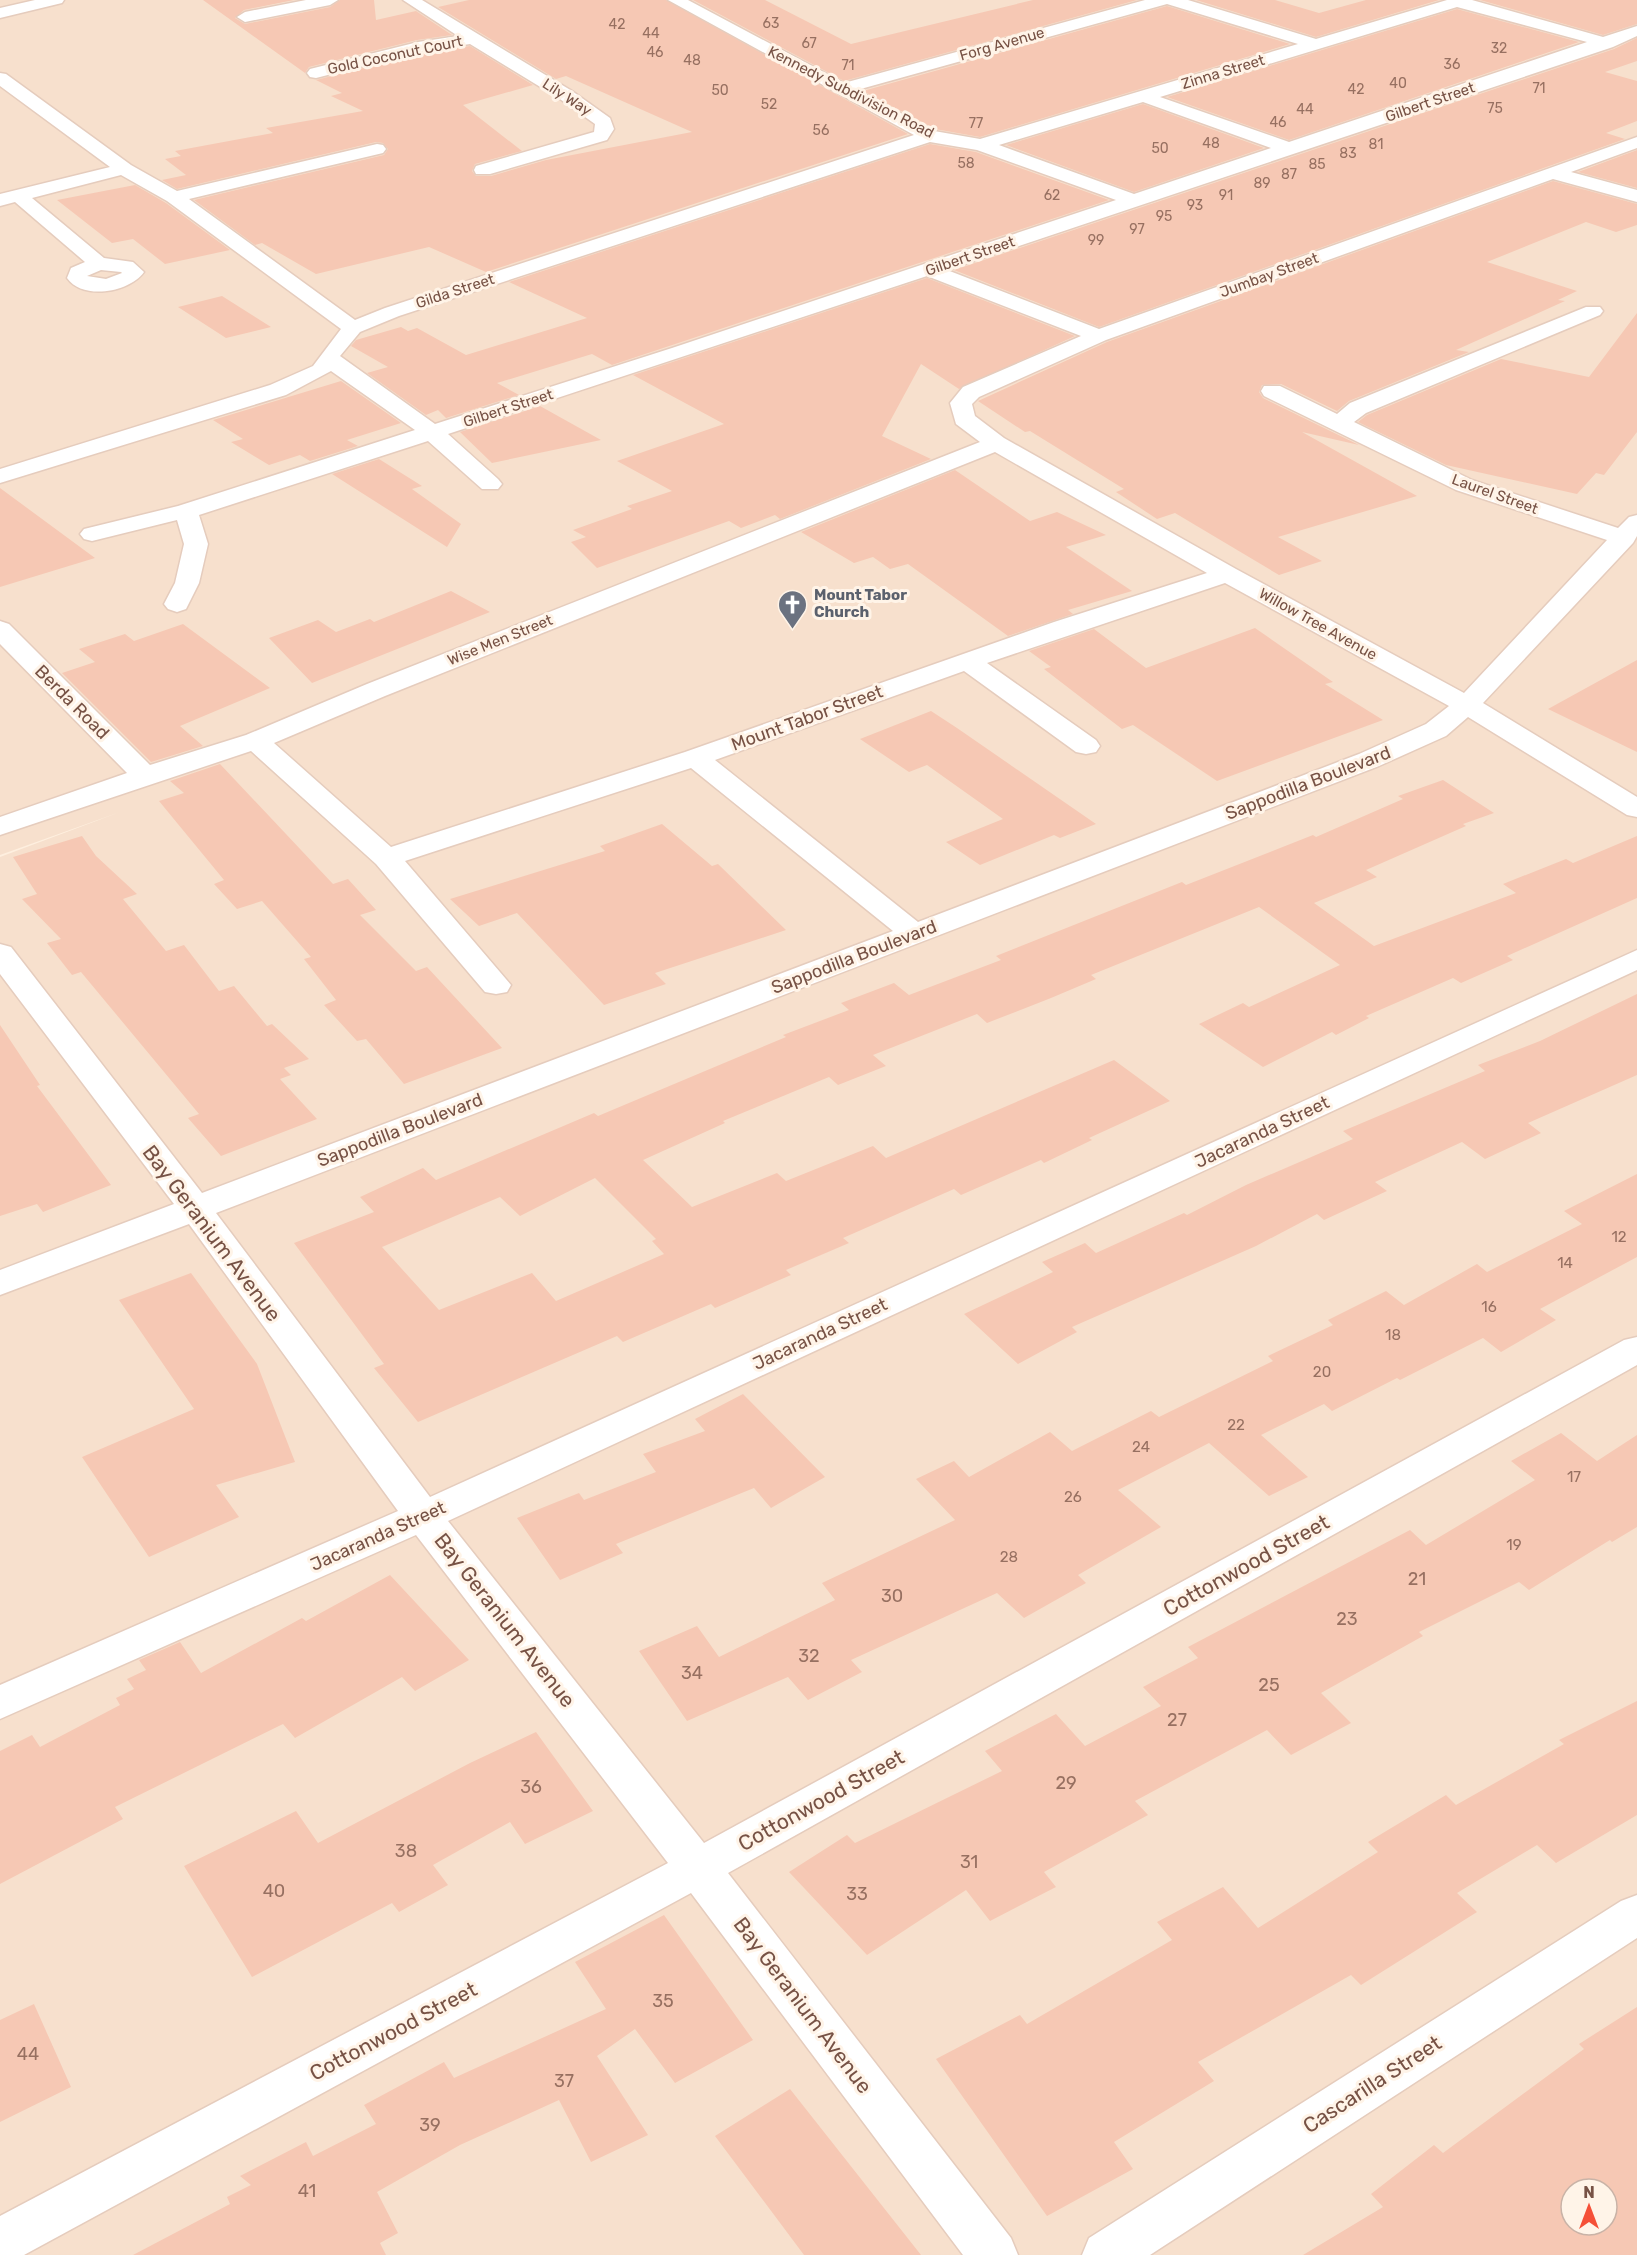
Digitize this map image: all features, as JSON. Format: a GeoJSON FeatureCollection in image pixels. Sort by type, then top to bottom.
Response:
{"type":"FeatureCollection","features":[{"type":"Feature","properties":{"kind":"street"},"geometry":{"type":"LineString","coordinates":[[0,13],[15,4],[56,0]]}},
{"type":"Feature","properties":{"kind":"street"},"geometry":{"type":"LineString","coordinates":[[245,17],[330,0]]}},
{"type":"Feature","properties":{"kind":"street","name":"Lily Way"},"geometry":{"type":"LineString","coordinates":[[411,0],[566,95],[604,122],[605,129],[601,136],[483,170]]}},
{"type":"Feature","properties":{"kind":"street","name":"Kennedy Subdivision Road"},"geometry":{"type":"LineString","coordinates":[[676,0],[929,136],[981,145],[1136,201]]}},
{"type":"Feature","properties":{"kind":"street","name":"Forg Avenue"},"geometry":{"type":"LineString","coordinates":[[842,89],[1163,0]]}},
{"type":"Feature","properties":{"kind":"street"},"geometry":{"type":"LineString","coordinates":[[1171,0],[1314,44]]}},
{"type":"Feature","properties":{"kind":"street"},"geometry":{"type":"LineString","coordinates":[[1461,1],[1607,42]]}},
{"type":"Feature","properties":{"kind":"street","name":"Zinna Street"},"geometry":{"type":"LineString","coordinates":[[981,145],[1461,1]]}},
{"type":"Feature","properties":{"kind":"street"},"geometry":{"type":"LineString","coordinates":[[1085,3],[1115,12]]}},
{"type":"Feature","properties":{"kind":"street","name":"Gilbert Street"},"geometry":{"type":"LineString","coordinates":[[92,534],[186,511],[680,353],[1637,32]]}},
{"type":"Feature","properties":{"kind":"street","name":"Gold Coconut Court"},"geometry":{"type":"LineString","coordinates":[[316,72],[418,47],[474,38]]}},
{"type":"Feature","properties":{"kind":"street"},"geometry":{"type":"LineString","coordinates":[[0,78],[124,169],[174,197],[353,328]]}},
{"type":"Feature","properties":{"kind":"street"},"geometry":{"type":"LineString","coordinates":[[1144,97],[1291,148]]}},
{"type":"Feature","properties":{"kind":"street","name":"Gilda Street"},"geometry":{"type":"LineString","coordinates":[[0,476],[278,390],[321,370],[329,356],[353,328],[392,312],[929,136]]}},
{"type":"Feature","properties":{"kind":"street","name":"Jumbay Street"},"geometry":{"type":"LineString","coordinates":[[996,442],[964,419],[961,403],[971,392],[1099,336],[1637,142]]}},
{"type":"Feature","properties":{"kind":"street"},"geometry":{"type":"LineString","coordinates":[[174,197],[377,148]]}},
{"type":"Feature","properties":{"kind":"street"},"geometry":{"type":"LineString","coordinates":[[10,198],[124,169]]}},
{"type":"Feature","properties":{"kind":"street"},"geometry":{"type":"LineString","coordinates":[[1554,173],[1637,196]]}},
{"type":"Feature","properties":{"kind":"street"},"geometry":{"type":"LineString","coordinates":[[10,198],[99,264]]}},
{"type":"Feature","properties":{"kind":"street"},"geometry":{"type":"LineString","coordinates":[[929,270],[1099,336]]}},
{"type":"Feature","properties":{"kind":"street"},"geometry":{"type":"LineString","coordinates":[[1339,423],[1358,408],[1593,311]]}},
{"type":"Feature","properties":{"kind":"street"},"geometry":{"type":"LineString","coordinates":[[329,356],[335,364],[432,432],[490,484]]}},
{"type":"Feature","properties":{"kind":"street","name":"Laurel Street"},"geometry":{"type":"LineString","coordinates":[[1272,391],[1464,485],[1630,530]]}},
{"type":"Feature","properties":{"kind":"street","name":"Willow Tree Avenue"},"geometry":{"type":"LineString","coordinates":[[996,442],[1227,574],[1467,705],[1637,809]]}},
{"type":"Feature","properties":{"kind":"street","name":"Wise Men Street"},"geometry":{"type":"LineString","coordinates":[[0,826],[256,741],[387,685],[996,442]]}},
{"type":"Feature","properties":{"kind":"street"},"geometry":{"type":"LineString","coordinates":[[177,604],[187,583],[196,544],[186,511]]}},
{"type":"Feature","properties":{"kind":"street","name":"Sappodilla Boulevard"},"geometry":{"type":"LineString","coordinates":[[0,1283],[1369,760],[1436,730],[1467,705],[1630,530]]}},
{"type":"Feature","properties":{"kind":"street","name":"Mount Tabor Street"},"geometry":{"type":"LineString","coordinates":[[386,858],[695,758],[967,661],[1227,574]]}},
{"type":"Feature","properties":{"kind":"street","name":"Berda Road"},"geometry":{"type":"LineString","coordinates":[[0,629],[145,776]]}},
{"type":"Feature","properties":{"kind":"street"},"geometry":{"type":"LineString","coordinates":[[967,661],[1086,746]]}},
{"type":"Feature","properties":{"kind":"street"},"geometry":{"type":"LineString","coordinates":[[256,741],[386,858],[496,985]]}},
{"type":"Feature","properties":{"kind":"street"},"geometry":{"type":"LineString","coordinates":[[695,758],[915,934]]}},
{"type":"Feature","properties":{"kind":"street","name":"Jacaranda Street"},"geometry":{"type":"LineString","coordinates":[[0,1703],[423,1516],[1637,960]]}},
{"type":"Feature","properties":{"kind":"street","name":"Bay Geranium Avenue"},"geometry":{"type":"LineString","coordinates":[[5,970],[195,1208],[423,1516],[698,1868],[993,2255]]}},
{"type":"Feature","properties":{"kind":"street","name":"Cottonwood Street"},"geometry":{"type":"LineString","coordinates":[[0,2242],[698,1868],[1637,1349]]}},
{"type":"Feature","properties":{"kind":"street","name":"Cascarilla Street"},"geometry":{"type":"LineString","coordinates":[[1107,2255],[1637,1914]]}},
{"type":"Feature","properties":{"kind":"shaded area"},"geometry":{"type":"Polygon","coordinates":[[[0,0],[1637,0],[1637,2255],[0,2255],[0,857],[120,812],[0,855],[0,0]]]}},
{"type":"Feature","properties":{"kind":"building"},"geometry":{"type":"Polygon","coordinates":[[[203,0],[294,0],[244,10],[235,18],[245,24],[330,7],[340,0],[374,0],[376,20],[416,11],[452,35],[417,40],[309,67],[305,73],[203,0]]]}},
{"type":"Feature","properties":{"kind":"building"},"geometry":{"type":"Polygon","coordinates":[[[469,0],[666,0],[908,134],[486,272],[429,247],[316,274],[262,243],[255,245],[194,200],[384,155],[388,149],[383,143],[376,142],[177,189],[162,180],[186,175],[165,159],[181,156],[175,151],[273,133],[266,128],[363,111],[331,96],[342,93],[316,80],[418,54],[470,46],[533,85],[463,105],[522,151],[475,164],[472,171],[476,176],[491,176],[546,160],[692,132],[566,76],[556,79],[438,7],[469,0]]]}},
{"type":"Feature","properties":{"kind":"building"},"geometry":{"type":"Polygon","coordinates":[[[693,0],[765,0],[851,44],[1033,0],[1137,0],[844,81],[693,0]]]}},
{"type":"Feature","properties":{"kind":"building"},"geometry":{"type":"Polygon","coordinates":[[[1196,0],[1275,0],[1319,13],[1366,0],[1439,0],[1316,37],[1196,0]]]}},
{"type":"Feature","properties":{"kind":"building"},"geometry":{"type":"Polygon","coordinates":[[[1480,0],[1637,0],[1637,24],[1603,35],[1480,0]]]}},
{"type":"Feature","properties":{"kind":"building"},"geometry":{"type":"Polygon","coordinates":[[[1167,6],[1290,44],[980,137],[935,129],[863,91],[1167,6]]]}},
{"type":"Feature","properties":{"kind":"building"},"geometry":{"type":"Polygon","coordinates":[[[1457,9],[1579,42],[1289,140],[1167,97],[1457,9]]]}},
{"type":"Feature","properties":{"kind":"building"},"geometry":{"type":"Polygon","coordinates":[[[1637,38],[1637,61],[1605,72],[1637,81],[1637,121],[1606,133],[1625,139],[1099,327],[954,270],[1614,49],[1637,38]]]}},
{"type":"Feature","properties":{"kind":"building"},"geometry":{"type":"Polygon","coordinates":[[[1143,104],[1264,148],[1134,192],[1006,145],[1143,104]]]}},
{"type":"Feature","properties":{"kind":"building"},"geometry":{"type":"Polygon","coordinates":[[[930,144],[976,152],[1109,200],[612,365],[592,354],[497,383],[519,395],[446,418],[438,410],[426,415],[367,373],[388,367],[351,346],[356,340],[401,327],[408,331],[417,328],[466,355],[587,318],[509,282],[930,144]]]}},
{"type":"Feature","properties":{"kind":"building"},"geometry":{"type":"Polygon","coordinates":[[[1637,150],[1637,188],[1578,172],[1637,150]]]}},
{"type":"Feature","properties":{"kind":"building"},"geometry":{"type":"Polygon","coordinates":[[[1553,181],[1637,204],[1637,225],[1616,232],[1586,222],[1487,262],[1577,291],[1558,300],[1565,301],[1456,350],[1469,352],[1349,401],[1337,411],[1281,384],[1262,385],[1259,392],[1263,398],[1359,445],[1302,432],[1417,496],[1278,537],[1322,561],[1279,575],[1175,513],[1157,519],[1116,492],[1124,489],[1030,431],[1025,432],[978,401],[1107,342],[1553,181]]]}},
{"type":"Feature","properties":{"kind":"building"},"geometry":{"type":"Polygon","coordinates":[[[135,185],[166,203],[230,250],[165,264],[133,239],[112,243],[57,200],[135,185]]]}},
{"type":"Feature","properties":{"kind":"building"},"geometry":{"type":"Polygon","coordinates":[[[927,278],[1075,336],[959,389],[921,364],[882,436],[931,459],[780,519],[775,515],[741,528],[729,521],[597,568],[571,542],[586,537],[573,530],[632,509],[627,506],[672,491],[617,461],[724,424],[633,375],[927,278]]]}},
{"type":"Feature","properties":{"kind":"building"},"geometry":{"type":"Polygon","coordinates":[[[222,296],[271,327],[226,338],[178,307],[222,296]]]}},
{"type":"Feature","properties":{"kind":"building"},"geometry":{"type":"Polygon","coordinates":[[[1637,313],[1637,432],[1604,475],[1596,473],[1577,494],[1446,465],[1358,422],[1367,415],[1501,359],[1589,377],[1637,313]]]}},
{"type":"Feature","properties":{"kind":"building"},"geometry":{"type":"Polygon","coordinates":[[[341,381],[401,423],[347,440],[358,446],[310,461],[300,455],[269,465],[231,442],[243,439],[213,420],[341,381]]]}},
{"type":"Feature","properties":{"kind":"building"},"geometry":{"type":"Polygon","coordinates":[[[540,406],[601,440],[492,463],[460,432],[540,406]]]}},
{"type":"Feature","properties":{"kind":"building"},"geometry":{"type":"Polygon","coordinates":[[[379,459],[422,486],[412,489],[461,524],[447,547],[332,474],[379,459]]]}},
{"type":"Feature","properties":{"kind":"building"},"geometry":{"type":"Polygon","coordinates":[[[955,470],[1030,521],[1057,512],[1106,535],[1066,547],[1132,591],[1068,610],[1073,614],[1008,636],[908,564],[890,569],[873,557],[854,563],[801,532],[955,470]]]}},
{"type":"Feature","properties":{"kind":"building"},"geometry":{"type":"Polygon","coordinates":[[[0,488],[95,558],[0,587],[0,488]]]}},
{"type":"Feature","properties":{"kind":"building"},"geometry":{"type":"Polygon","coordinates":[[[451,591],[490,612],[312,683],[269,638],[318,620],[336,632],[370,619],[374,622],[451,591]]]}},
{"type":"Feature","properties":{"kind":"building"},"geometry":{"type":"Polygon","coordinates":[[[183,624],[270,688],[180,726],[203,746],[151,762],[62,673],[95,662],[79,649],[125,634],[134,641],[183,624]]]}},
{"type":"Feature","properties":{"kind":"building"},"geometry":{"type":"Polygon","coordinates":[[[1255,628],[1333,682],[1325,684],[1383,720],[1217,781],[1133,725],[1122,729],[1044,669],[1051,667],[1029,651],[1094,629],[1146,668],[1255,628]]]}},
{"type":"Feature","properties":{"kind":"building"},"geometry":{"type":"Polygon","coordinates":[[[1637,660],[1637,752],[1548,709],[1637,660]]]}},
{"type":"Feature","properties":{"kind":"building"},"geometry":{"type":"Polygon","coordinates":[[[931,711],[1096,824],[1060,838],[1054,835],[980,865],[946,842],[1003,819],[927,765],[909,772],[860,739],[931,711]]]}},
{"type":"Feature","properties":{"kind":"building"},"geometry":{"type":"Polygon","coordinates":[[[220,764],[333,884],[348,879],[376,910],[360,915],[416,971],[427,967],[502,1048],[404,1084],[366,1039],[357,1041],[324,1005],[336,1000],[304,959],[311,957],[262,901],[237,909],[214,884],[224,880],[159,801],[184,793],[170,781],[220,764]]]}},
{"type":"Feature","properties":{"kind":"building"},"geometry":{"type":"Polygon","coordinates":[[[1443,780],[1494,813],[1463,824],[1466,826],[1366,870],[1377,877],[1314,903],[1374,946],[1516,893],[1503,884],[1566,859],[1573,863],[1637,836],[1637,898],[1507,956],[1513,960],[1461,983],[1453,978],[1366,1016],[1369,1018],[1336,1035],[1332,1032],[1263,1067],[1199,1024],[1243,1003],[1249,1007],[1340,965],[1259,907],[1091,975],[1096,979],[987,1023],[977,1014],[873,1055],[886,1066],[838,1085],[829,1077],[723,1121],[725,1123],[643,1160],[692,1207],[777,1173],[786,1181],[873,1146],[886,1158],[1114,1060],[1170,1101],[1089,1138],[1092,1140],[1044,1163],[1041,1160],[961,1195],[954,1189],[843,1238],[849,1243],[786,1270],[791,1275],[715,1308],[711,1304],[623,1342],[617,1336],[418,1422],[374,1368],[384,1364],[294,1243],[374,1212],[360,1197],[423,1168],[436,1180],[594,1113],[598,1116],[786,1037],[783,1035],[849,1010],[841,1003],[894,983],[909,995],[1001,960],[996,956],[1182,882],[1186,885],[1313,835],[1316,837],[1403,799],[1398,796],[1443,780]],[[595,1178],[520,1216],[500,1197],[382,1247],[439,1310],[532,1273],[556,1301],[664,1254],[652,1241],[656,1239],[595,1178]]]}},
{"type":"Feature","properties":{"kind":"building"},"geometry":{"type":"Polygon","coordinates":[[[662,824],[712,866],[718,864],[786,930],[655,973],[666,984],[604,1005],[517,913],[479,926],[450,899],[605,851],[600,846],[662,824]]]}},
{"type":"Feature","properties":{"kind":"building"},"geometry":{"type":"Polygon","coordinates":[[[82,836],[96,856],[137,894],[123,899],[166,951],[184,945],[219,991],[234,986],[267,1026],[272,1024],[309,1059],[284,1068],[291,1075],[280,1079],[317,1119],[221,1156],[188,1118],[199,1114],[81,972],[72,975],[47,943],[61,939],[22,899],[37,894],[13,857],[82,836]]]}},
{"type":"Feature","properties":{"kind":"building"},"geometry":{"type":"Polygon","coordinates":[[[1637,994],[1637,1075],[1528,1123],[1541,1133],[1485,1159],[1462,1142],[1375,1182],[1387,1191],[1324,1220],[1317,1214],[1256,1246],[1072,1327],[1077,1332],[1018,1364],[964,1314],[1053,1272],[1042,1262],[1085,1243],[1096,1253],[1184,1213],[1187,1215],[1246,1185],[1353,1139],[1343,1131],[1485,1071],[1478,1065],[1540,1041],[1637,994]]]}},
{"type":"Feature","properties":{"kind":"building"},"geometry":{"type":"Polygon","coordinates":[[[0,1025],[40,1085],[37,1086],[111,1185],[43,1212],[37,1204],[0,1216],[0,1025]]]}},
{"type":"Feature","properties":{"kind":"building"},"geometry":{"type":"Polygon","coordinates":[[[1637,1174],[1637,1257],[1540,1309],[1556,1320],[1501,1352],[1483,1338],[1332,1411],[1324,1404],[1261,1435],[1308,1477],[1269,1496],[1209,1443],[1118,1490],[1161,1527],[1078,1575],[1086,1583],[1024,1618],[997,1593],[851,1660],[862,1672],[808,1700],[788,1677],[687,1721],[639,1651],[697,1626],[719,1657],[835,1600],[822,1583],[955,1520],[916,1479],[954,1461],[969,1477],[1050,1432],[1072,1451],[1151,1411],[1159,1417],[1273,1361],[1268,1356],[1333,1325],[1328,1320],[1386,1291],[1404,1305],[1477,1264],[1487,1272],[1582,1224],[1564,1211],[1637,1174]]]}},
{"type":"Feature","properties":{"kind":"building"},"geometry":{"type":"Polygon","coordinates":[[[191,1273],[257,1364],[295,1462],[216,1485],[239,1517],[149,1557],[82,1457],[194,1409],[119,1300],[191,1273]]]}},
{"type":"Feature","properties":{"kind":"building"},"geometry":{"type":"Polygon","coordinates":[[[743,1394],[825,1477],[771,1508],[754,1488],[616,1544],[623,1553],[560,1580],[517,1518],[579,1493],[584,1500],[656,1472],[643,1454],[705,1431],[695,1419],[743,1394]]]}},
{"type":"Feature","properties":{"kind":"building"},"geometry":{"type":"Polygon","coordinates":[[[1561,1433],[1597,1461],[1637,1435],[1637,1527],[1612,1542],[1610,1540],[1529,1590],[1519,1582],[1419,1632],[1423,1636],[1321,1693],[1351,1723],[1291,1755],[1267,1730],[1135,1801],[1148,1815],[1044,1872],[1056,1887],[990,1921],[966,1890],[867,1955],[789,1872],[847,1835],[855,1843],[1002,1771],[985,1751],[1056,1714],[1085,1746],[1161,1706],[1143,1687],[1198,1658],[1188,1647],[1410,1530],[1426,1545],[1535,1480],[1511,1461],[1561,1433]]]}},
{"type":"Feature","properties":{"kind":"building"},"geometry":{"type":"Polygon","coordinates":[[[390,1575],[469,1660],[415,1691],[402,1677],[295,1738],[283,1724],[115,1807],[123,1819],[0,1884],[0,1751],[32,1735],[40,1747],[120,1705],[116,1698],[134,1689],[127,1679],[146,1670],[139,1660],[180,1642],[201,1673],[302,1618],[306,1621],[390,1575]]]}},
{"type":"Feature","properties":{"kind":"building"},"geometry":{"type":"Polygon","coordinates":[[[1637,1701],[1637,1815],[1556,1863],[1537,1845],[1457,1893],[1477,1912],[1361,1985],[1351,1975],[1198,2062],[1214,2081],[1114,2142],[1133,2169],[1047,2216],[936,2059],[1020,2015],[1027,2024],[1172,1940],[1157,1922],[1223,1887],[1258,1928],[1378,1852],[1368,1842],[1446,1795],[1456,1805],[1564,1744],[1559,1740],[1637,1701]]]}},
{"type":"Feature","properties":{"kind":"building"},"geometry":{"type":"Polygon","coordinates":[[[536,1732],[593,1811],[525,1844],[510,1822],[433,1865],[448,1885],[399,1912],[392,1903],[252,1977],[184,1866],[296,1811],[318,1843],[470,1763],[536,1732]]]}},
{"type":"Feature","properties":{"kind":"building"},"geometry":{"type":"Polygon","coordinates":[[[664,1915],[753,2040],[675,2083],[635,2029],[597,2056],[648,2135],[591,2162],[559,2100],[460,2145],[377,2192],[398,2233],[380,2243],[386,2255],[133,2255],[230,2204],[227,2197],[251,2185],[240,2176],[306,2142],[313,2156],[376,2124],[364,2105],[444,2062],[454,2078],[606,2009],[575,1962],[664,1915]]]}},
{"type":"Feature","properties":{"kind":"building"},"geometry":{"type":"Polygon","coordinates":[[[34,2004],[71,2087],[0,2122],[0,2020],[34,2004]]]}},
{"type":"Feature","properties":{"kind":"building"},"geometry":{"type":"Polygon","coordinates":[[[1637,2007],[1637,2255],[1303,2255],[1383,2207],[1371,2194],[1434,2145],[1443,2153],[1584,2049],[1579,2044],[1637,2007]]]}},
{"type":"Feature","properties":{"kind":"building"},"geometry":{"type":"Polygon","coordinates":[[[790,2089],[921,2255],[804,2255],[715,2136],[790,2089]]]}},
{"type":"Feature","properties":{"kind":"place","name":"Mount Tabor Church"},"geometry":{"type":"Point","coordinates":[793,630]}}]}
